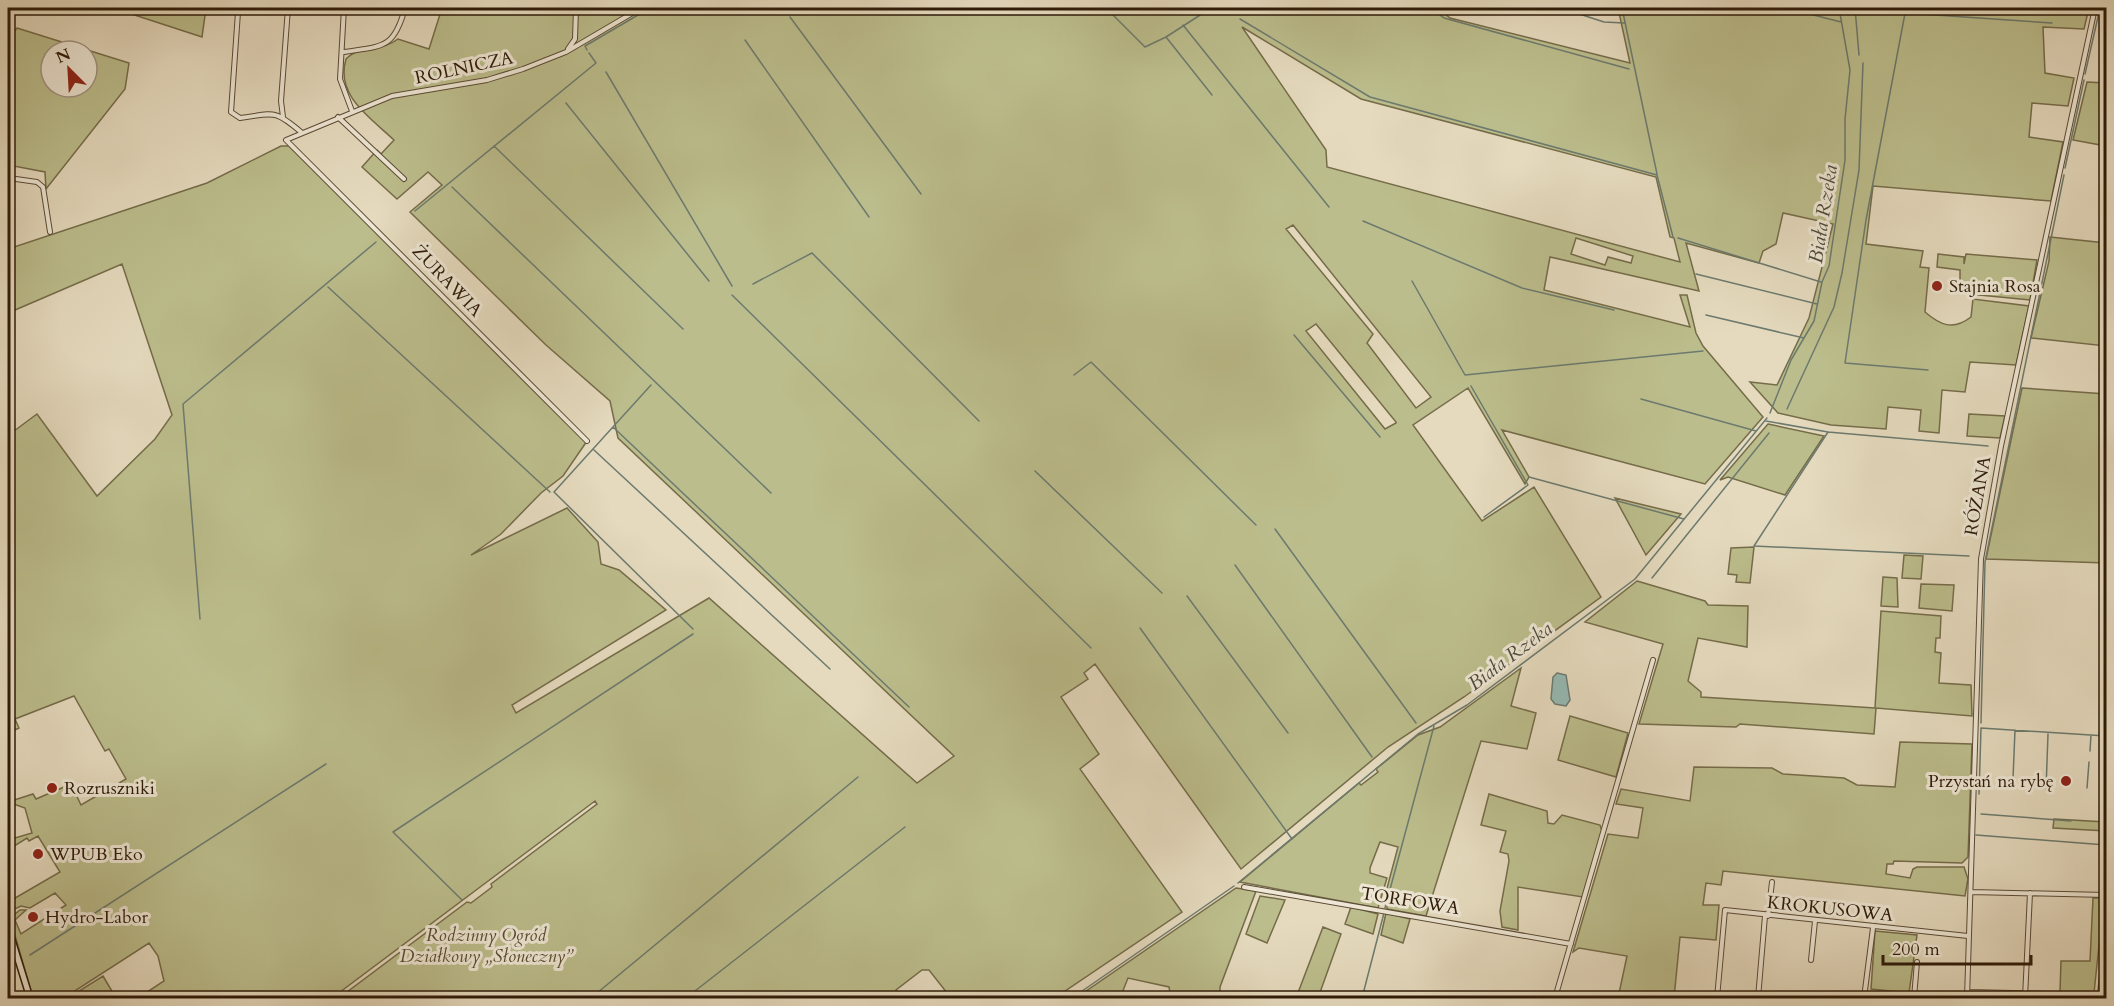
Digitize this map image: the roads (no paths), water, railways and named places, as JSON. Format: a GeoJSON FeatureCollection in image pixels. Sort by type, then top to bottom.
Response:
{"type":"FeatureCollection","features":[{"type":"Feature","properties":{"kind":"main road"},"geometry":{"type":"LineString","coordinates":[[8,927],[30,999]]}},
{"type":"Feature","properties":{"kind":"street"},"geometry":{"type":"LineString","coordinates":[[283,117],[281,101],[288,8]]}},
{"type":"Feature","properties":{"kind":"street"},"geometry":{"type":"LineString","coordinates":[[344,8],[344,52],[340,79],[352,111]]}},
{"type":"Feature","properties":{"kind":"street"},"geometry":{"type":"LineString","coordinates":[[344,52],[390,42],[399,29],[405,8]]}},
{"type":"Feature","properties":{"kind":"street"},"geometry":{"type":"LineString","coordinates":[[566,52],[575,39],[576,8]]}},
{"type":"Feature","properties":{"kind":"street","name":"ROLNICZA"},"geometry":{"type":"LineString","coordinates":[[286,140],[392,96],[487,80],[566,52],[641,8]]}},
{"type":"Feature","properties":{"kind":"street","name":"RÓŻANA"},"geometry":{"type":"LineString","coordinates":[[1967,999],[1981,559],[2001,446],[2095,8]]}},
{"type":"Feature","properties":{"kind":"street"},"geometry":{"type":"LineString","coordinates":[[238,12],[231,112],[240,118],[261,112],[283,117],[301,133]]}},
{"type":"Feature","properties":{"kind":"street"},"geometry":{"type":"LineString","coordinates":[[338,117],[404,179]]}},
{"type":"Feature","properties":{"kind":"street","name":"ŻURAWIA"},"geometry":{"type":"LineString","coordinates":[[286,140],[587,441]]}},
{"type":"Feature","properties":{"kind":"street"},"geometry":{"type":"LineString","coordinates":[[9,178],[37,182],[43,187],[50,232]]}},
{"type":"Feature","properties":{"kind":"street"},"geometry":{"type":"LineString","coordinates":[[1555,999],[1653,660]]}},
{"type":"Feature","properties":{"kind":"street"},"geometry":{"type":"LineString","coordinates":[[1758,999],[1766,916],[1772,882]]}},
{"type":"Feature","properties":{"kind":"street","name":"TORFOWA"},"geometry":{"type":"LineString","coordinates":[[1244,887],[1571,944]]}},
{"type":"Feature","properties":{"kind":"street"},"geometry":{"type":"LineString","coordinates":[[1971,892],[2106,895]]}},
{"type":"Feature","properties":{"kind":"street"},"geometry":{"type":"LineString","coordinates":[[2025,996],[2030,893]]}},
{"type":"Feature","properties":{"kind":"street","name":"KROKUSOWA"},"geometry":{"type":"LineString","coordinates":[[1717,999],[1725,910],[1873,928],[1968,936]]}},
{"type":"Feature","properties":{"kind":"street"},"geometry":{"type":"LineString","coordinates":[[1811,960],[1815,921]]}},
{"type":"Feature","properties":{"kind":"street"},"geometry":{"type":"LineString","coordinates":[[1864,999],[1873,928]]}},
{"type":"Feature","properties":{"kind":"street"},"geometry":{"type":"LineString","coordinates":[[1968,992],[2025,996],[2101,997],[2106,942]]}},
{"type":"Feature","properties":{"kind":"street"},"geometry":{"type":"LineString","coordinates":[[8,954],[15,951]]}},
{"type":"Feature","properties":{"kind":"street"},"geometry":{"type":"LineString","coordinates":[[1914,999],[1917,962]]}},
{"type":"Feature","properties":{"kind":"street"},"geometry":{"type":"LineString","coordinates":[[1221,995],[1240,999]]}},
{"type":"Feature","properties":{"kind":"water"},"geometry":{"type":"Polygon","coordinates":[[[1557,673],[1566,675],[1570,700],[1566,706],[1555,704],[1551,699],[1553,677],[1557,673]]]}},
{"type":"Feature","properties":{"kind":"waterway"},"geometry":{"type":"LineString","coordinates":[[587,50],[585,46],[650,8]]}},
{"type":"Feature","properties":{"kind":"waterway"},"geometry":{"type":"LineString","coordinates":[[1106,8],[1145,47],[1166,37]]}},
{"type":"Feature","properties":{"kind":"waterway"},"geometry":{"type":"LineString","coordinates":[[1211,8],[1166,37],[1212,95]]}},
{"type":"Feature","properties":{"kind":"waterway"},"geometry":{"type":"LineString","coordinates":[[1430,8],[1444,18],[1629,69]]}},
{"type":"Feature","properties":{"kind":"waterway"},"geometry":{"type":"LineString","coordinates":[[1561,8],[1604,22],[1624,23]]}},
{"type":"Feature","properties":{"kind":"waterway"},"geometry":{"type":"LineString","coordinates":[[1622,8],[1657,174]]}},
{"type":"Feature","properties":{"kind":"waterway"},"geometry":{"type":"LineString","coordinates":[[1786,8],[1841,22]]}},
{"type":"Feature","properties":{"kind":"waterway","name":"Biała Rzeka"},"geometry":{"type":"LineString","coordinates":[[1770,413],[1791,360],[1814,321],[1822,282],[1829,266],[1845,160],[1845,119],[1850,70],[1839,8]]}},
{"type":"Feature","properties":{"kind":"waterway"},"geometry":{"type":"LineString","coordinates":[[1855,8],[1859,55]]}},
{"type":"Feature","properties":{"kind":"waterway"},"geometry":{"type":"LineString","coordinates":[[1906,8],[1866,220],[1845,363],[1928,370]]}},
{"type":"Feature","properties":{"kind":"waterway"},"geometry":{"type":"LineString","coordinates":[[2085,74],[2100,8]]}},
{"type":"Feature","properties":{"kind":"waterway"},"geometry":{"type":"LineString","coordinates":[[1906,13],[2052,23]]}},
{"type":"Feature","properties":{"kind":"waterway"},"geometry":{"type":"LineString","coordinates":[[790,17],[921,194]]}},
{"type":"Feature","properties":{"kind":"waterway"},"geometry":{"type":"LineString","coordinates":[[1240,19],[1370,97],[1657,175],[1673,237]]}},
{"type":"Feature","properties":{"kind":"waterway"},"geometry":{"type":"LineString","coordinates":[[1183,25],[1329,207]]}},
{"type":"Feature","properties":{"kind":"waterway"},"geometry":{"type":"LineString","coordinates":[[745,40],[869,217]]}},
{"type":"Feature","properties":{"kind":"waterway"},"geometry":{"type":"LineString","coordinates":[[415,211],[596,63],[589,53]]}},
{"type":"Feature","properties":{"kind":"waterway"},"geometry":{"type":"LineString","coordinates":[[1787,409],[1834,307],[1842,273],[1859,170],[1863,63]]}},
{"type":"Feature","properties":{"kind":"waterway"},"geometry":{"type":"LineString","coordinates":[[606,72],[732,286]]}},
{"type":"Feature","properties":{"kind":"waterway"},"geometry":{"type":"LineString","coordinates":[[2065,168],[2084,80]]}},
{"type":"Feature","properties":{"kind":"waterway"},"geometry":{"type":"LineString","coordinates":[[566,103],[709,281]]}},
{"type":"Feature","properties":{"kind":"waterway"},"geometry":{"type":"LineString","coordinates":[[494,146],[683,329]]}},
{"type":"Feature","properties":{"kind":"waterway"},"geometry":{"type":"LineString","coordinates":[[1981,723],[1985,562],[2064,175]]}},
{"type":"Feature","properties":{"kind":"waterway"},"geometry":{"type":"LineString","coordinates":[[452,187],[771,493]]}},
{"type":"Feature","properties":{"kind":"waterway"},"geometry":{"type":"LineString","coordinates":[[1363,221],[1522,288],[1614,310]]}},
{"type":"Feature","properties":{"kind":"waterway"},"geometry":{"type":"LineString","coordinates":[[1678,238],[1821,282]]}},
{"type":"Feature","properties":{"kind":"waterway"},"geometry":{"type":"LineString","coordinates":[[200,619],[183,404],[376,242]]}},
{"type":"Feature","properties":{"kind":"waterway"},"geometry":{"type":"LineString","coordinates":[[753,284],[812,253],[979,421]]}},
{"type":"Feature","properties":{"kind":"waterway"},"geometry":{"type":"LineString","coordinates":[[1696,274],[1817,304]]}},
{"type":"Feature","properties":{"kind":"waterway"},"geometry":{"type":"LineString","coordinates":[[1412,281],[1465,375],[1703,351]]}},
{"type":"Feature","properties":{"kind":"waterway"},"geometry":{"type":"LineString","coordinates":[[328,287],[550,492]]}},
{"type":"Feature","properties":{"kind":"waterway"},"geometry":{"type":"LineString","coordinates":[[732,295],[1091,648]]}},
{"type":"Feature","properties":{"kind":"waterway"},"geometry":{"type":"LineString","coordinates":[[1706,315],[1804,338]]}},
{"type":"Feature","properties":{"kind":"waterway"},"geometry":{"type":"LineString","coordinates":[[1294,335],[1380,437]]}},
{"type":"Feature","properties":{"kind":"waterway"},"geometry":{"type":"LineString","coordinates":[[1074,375],[1091,362],[1256,525]]}},
{"type":"Feature","properties":{"kind":"waterway"},"geometry":{"type":"LineString","coordinates":[[651,385],[554,492],[693,629]]}},
{"type":"Feature","properties":{"kind":"waterway"},"geometry":{"type":"LineString","coordinates":[[1471,386],[1528,485],[1484,517]]}},
{"type":"Feature","properties":{"kind":"waterway"},"geometry":{"type":"LineString","coordinates":[[1641,399],[1756,431]]}},
{"type":"Feature","properties":{"kind":"waterway","name":"Biała Rzeka"},"geometry":{"type":"LineString","coordinates":[[1238,883],[1418,734],[1467,705],[1635,579],[1767,418]]}},
{"type":"Feature","properties":{"kind":"waterway"},"geometry":{"type":"LineString","coordinates":[[1766,421],[1828,432],[1988,446]]}},
{"type":"Feature","properties":{"kind":"waterway"},"geometry":{"type":"LineString","coordinates":[[613,427],[909,707]]}},
{"type":"Feature","properties":{"kind":"waterway"},"geometry":{"type":"LineString","coordinates":[[1828,432],[1754,546],[1969,556]]}},
{"type":"Feature","properties":{"kind":"waterway"},"geometry":{"type":"LineString","coordinates":[[1652,578],[1769,433]]}},
{"type":"Feature","properties":{"kind":"waterway"},"geometry":{"type":"LineString","coordinates":[[594,450],[830,669]]}},
{"type":"Feature","properties":{"kind":"waterway"},"geometry":{"type":"LineString","coordinates":[[1035,471],[1162,593]]}},
{"type":"Feature","properties":{"kind":"waterway"},"geometry":{"type":"LineString","coordinates":[[1529,477],[1684,519]]}},
{"type":"Feature","properties":{"kind":"waterway"},"geometry":{"type":"LineString","coordinates":[[1275,529],[1416,723]]}},
{"type":"Feature","properties":{"kind":"waterway"},"geometry":{"type":"LineString","coordinates":[[1235,565],[1372,757]]}},
{"type":"Feature","properties":{"kind":"waterway"},"geometry":{"type":"LineString","coordinates":[[1187,596],[1288,733]]}},
{"type":"Feature","properties":{"kind":"waterway"},"geometry":{"type":"LineString","coordinates":[[1140,628],[1292,839]]}},
{"type":"Feature","properties":{"kind":"waterway"},"geometry":{"type":"LineString","coordinates":[[462,900],[393,832],[693,634]]}},
{"type":"Feature","properties":{"kind":"waterway"},"geometry":{"type":"LineString","coordinates":[[1385,908],[1434,726]]}},
{"type":"Feature","properties":{"kind":"waterway"},"geometry":{"type":"LineString","coordinates":[[1979,794],[1981,728],[2106,736]]}},
{"type":"Feature","properties":{"kind":"waterway"},"geometry":{"type":"LineString","coordinates":[[2013,779],[2015,730]]}},
{"type":"Feature","properties":{"kind":"waterway"},"geometry":{"type":"LineString","coordinates":[[2046,790],[2048,734]]}},
{"type":"Feature","properties":{"kind":"waterway"},"geometry":{"type":"LineString","coordinates":[[2090,751],[2091,735]]}},
{"type":"Feature","properties":{"kind":"waterway"},"geometry":{"type":"LineString","coordinates":[[2087,788],[2089,762]]}},
{"type":"Feature","properties":{"kind":"waterway"},"geometry":{"type":"LineString","coordinates":[[30,955],[326,764]]}},
{"type":"Feature","properties":{"kind":"waterway"},"geometry":{"type":"LineString","coordinates":[[591,998],[858,777]]}},
{"type":"Feature","properties":{"kind":"waterway"},"geometry":{"type":"LineString","coordinates":[[1981,814],[2071,821]]}},
{"type":"Feature","properties":{"kind":"waterway"},"geometry":{"type":"LineString","coordinates":[[686,998],[905,827]]}},
{"type":"Feature","properties":{"kind":"waterway"},"geometry":{"type":"LineString","coordinates":[[1976,835],[2106,845]]}},
{"type":"Feature","properties":{"kind":"waterway","name":"Biała Rzeka"},"geometry":{"type":"LineString","coordinates":[[1072,998],[1234,886]]}},
{"type":"Feature","properties":{"kind":"waterway"},"geometry":{"type":"LineString","coordinates":[[1362,998],[1384,913]]}},
{"type":"Feature","properties":{"kind":"place","name":"Stajnia Rosa"},"geometry":{"type":"Point","coordinates":[1937,286]}},
{"type":"Feature","properties":{"kind":"place","name":"Przystań na rybę"},"geometry":{"type":"Point","coordinates":[2066,781]}},
{"type":"Feature","properties":{"kind":"place","name":"Rozruszniki"},"geometry":{"type":"Point","coordinates":[52,788]}},
{"type":"Feature","properties":{"kind":"place","name":"WPUB Eko"},"geometry":{"type":"Point","coordinates":[38,854]}},
{"type":"Feature","properties":{"kind":"place","name":"Hydro-Labor"},"geometry":{"type":"Point","coordinates":[33,917]}},
{"type":"Feature","properties":{"kind":"park label","name":"Rodzinny Ogród Działkowy „Słoneczny”"},"geometry":{"type":"Point","coordinates":[486,945]}}]}
